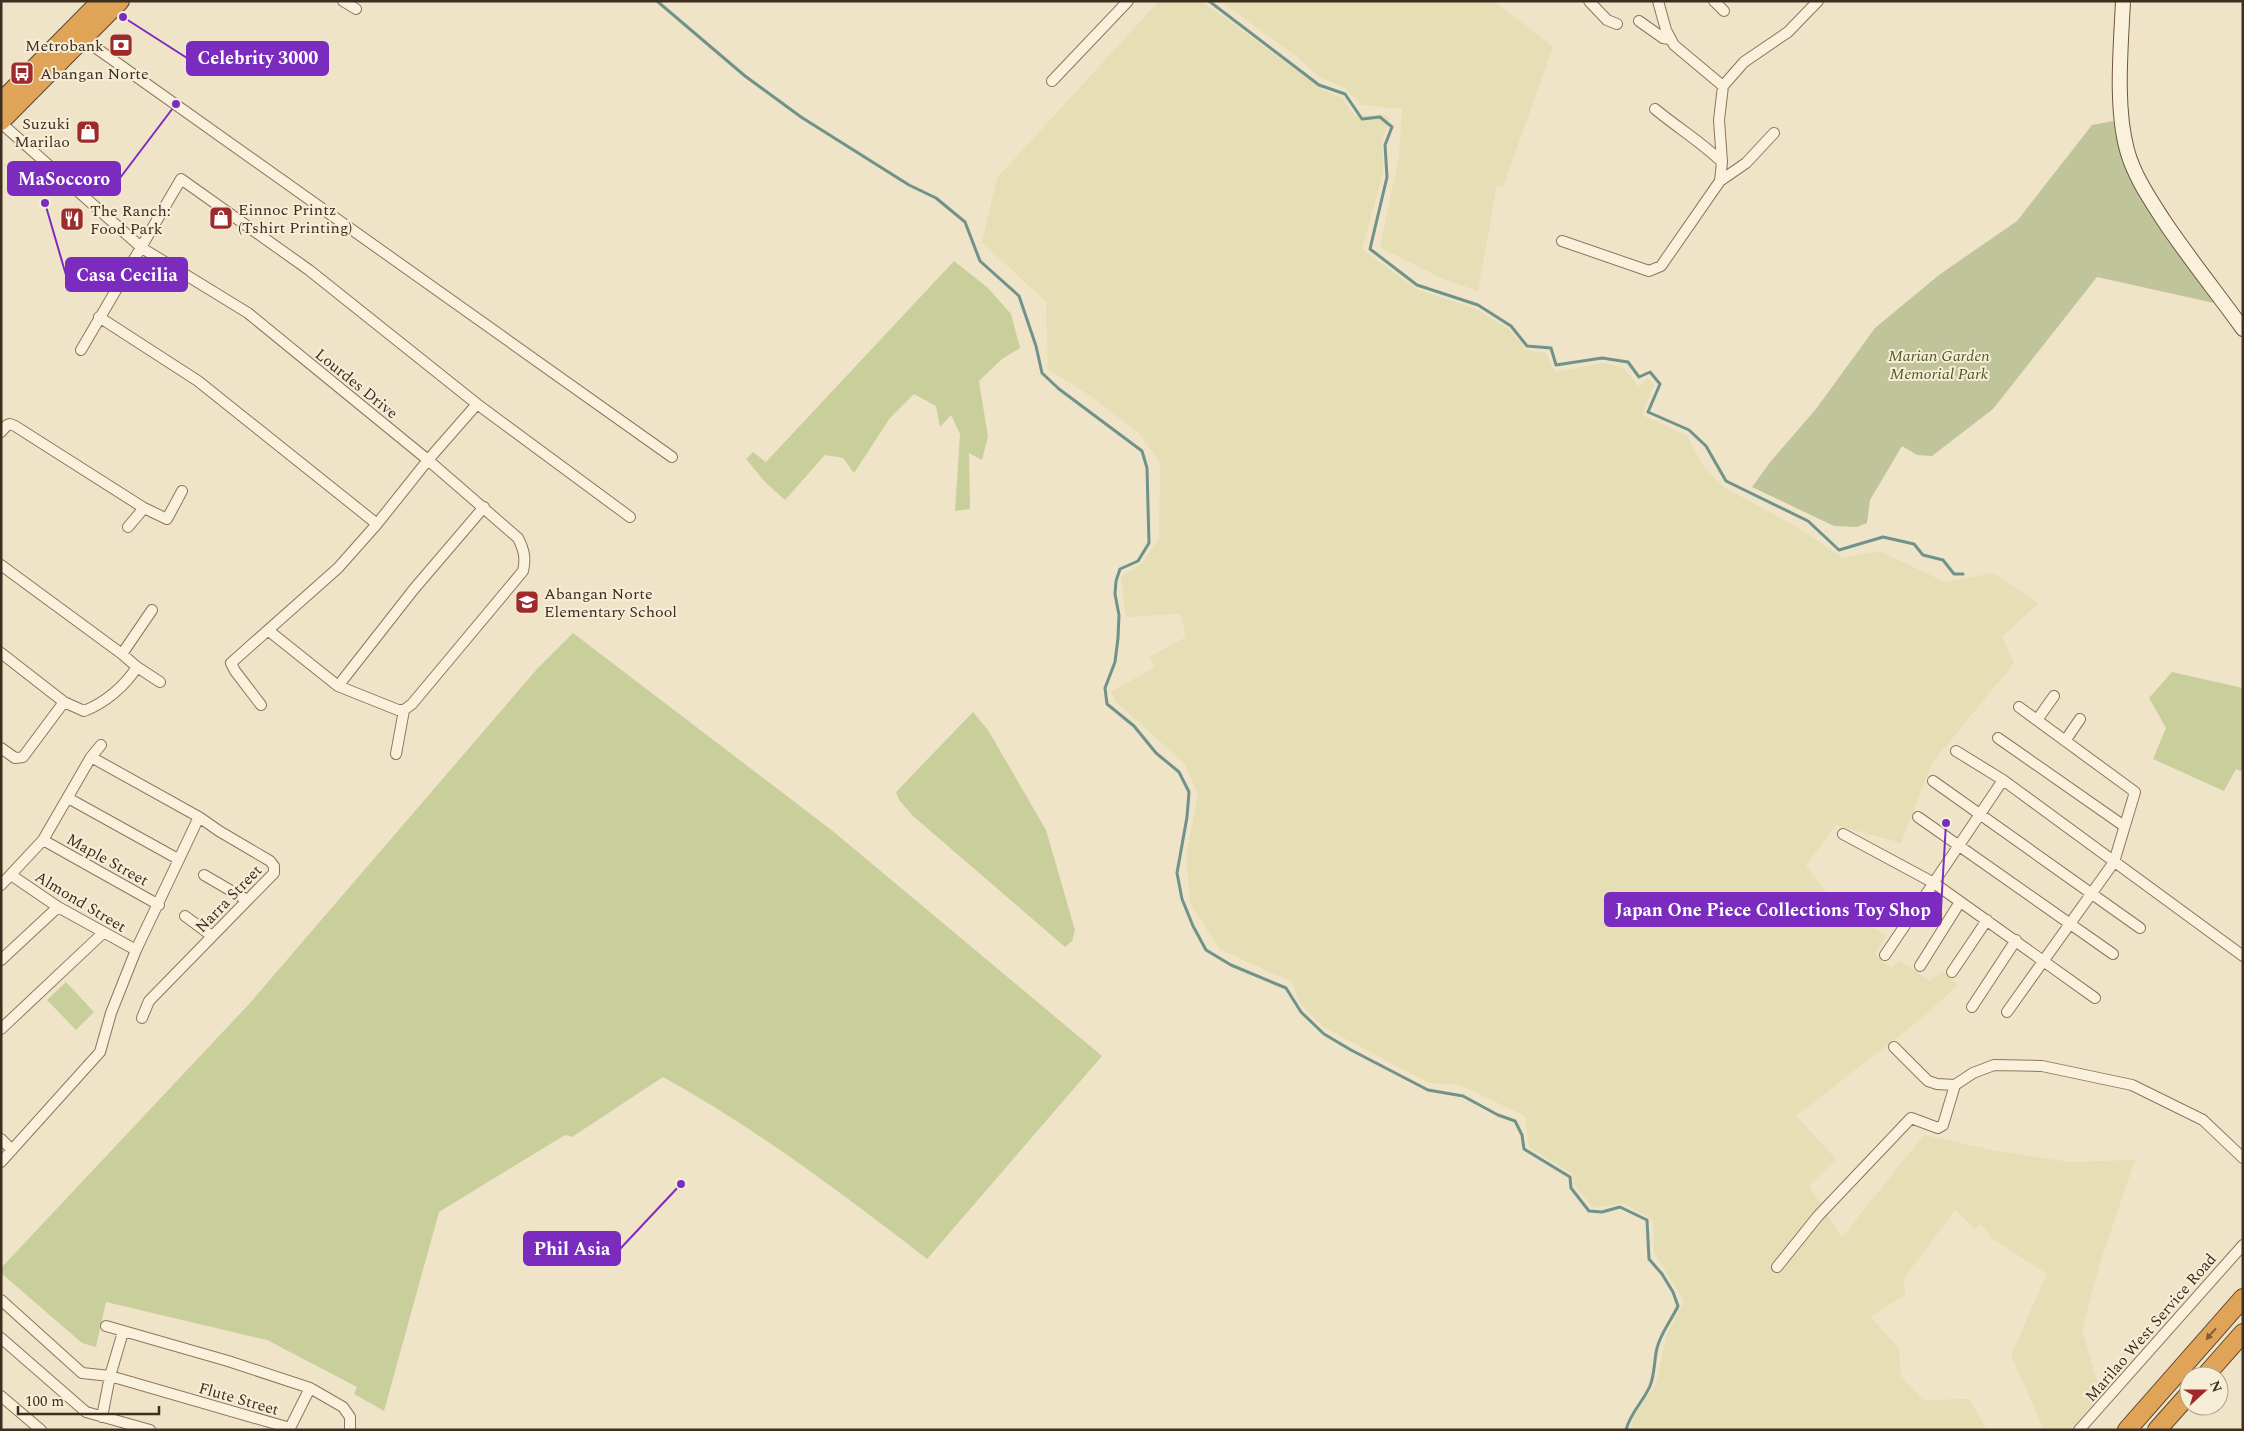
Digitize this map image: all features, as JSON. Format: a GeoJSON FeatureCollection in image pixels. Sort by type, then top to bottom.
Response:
{"type":"FeatureCollection","features":[{"type":"Feature","properties":{"kind":"highway"},"geometry":{"type":"LineString","coordinates":[[1,102],[100,1]]}},
{"type":"Feature","properties":{"kind":"highway"},"geometry":{"type":"LineString","coordinates":[[1,122],[120,1]]}},
{"type":"Feature","properties":{"kind":"highway"},"geometry":{"type":"LineString","coordinates":[[2126,1430],[2243,1298]]}},
{"type":"Feature","properties":{"kind":"highway"},"geometry":{"type":"LineString","coordinates":[[2213,1366],[2243,1333]]}},
{"type":"Feature","properties":{"kind":"highway"},"geometry":{"type":"LineString","coordinates":[[2157,1430],[2179,1405]]}},
{"type":"Feature","properties":{"kind":"street"},"geometry":{"type":"LineString","coordinates":[[343,1],[356,9]]}},
{"type":"Feature","properties":{"kind":"street"},"geometry":{"type":"LineString","coordinates":[[1052,81],[1128,1]]}},
{"type":"Feature","properties":{"kind":"street"},"geometry":{"type":"LineString","coordinates":[[1589,1],[1607,20],[1617,24]]}},
{"type":"Feature","properties":{"kind":"street"},"geometry":{"type":"LineString","coordinates":[[1658,1],[1669,40]]}},
{"type":"Feature","properties":{"kind":"street"},"geometry":{"type":"LineString","coordinates":[[1714,1],[1724,11]]}},
{"type":"Feature","properties":{"kind":"street"},"geometry":{"type":"LineString","coordinates":[[1720,181],[1722,162],[1719,120],[1723,86],[1744,62],[1788,32],[1818,1]]}},
{"type":"Feature","properties":{"kind":"street"},"geometry":{"type":"LineString","coordinates":[[2123,1],[2120,56],[2122,114],[2127,150],[2144,190],[2182,247],[2243,329]]}},
{"type":"Feature","properties":{"kind":"street"},"geometry":{"type":"LineString","coordinates":[[1639,21],[1663,38],[1669,40],[1723,86]]}},
{"type":"Feature","properties":{"kind":"street"},"geometry":{"type":"LineString","coordinates":[[82,38],[672,457]]}},
{"type":"Feature","properties":{"kind":"street"},"geometry":{"type":"LineString","coordinates":[[1655,109],[1676,127],[1698,140],[1722,162]]}},
{"type":"Feature","properties":{"kind":"street","name":"Lourdes Drive"},"geometry":{"type":"LineString","coordinates":[[1,122],[142,248],[248,313],[428,460],[518,538],[524,549],[523,571],[412,704],[404,710]]}},
{"type":"Feature","properties":{"kind":"street"},"geometry":{"type":"LineString","coordinates":[[1562,240],[1649,271],[1661,266],[1720,181],[1746,163],[1774,133]]}},
{"type":"Feature","properties":{"kind":"street"},"geometry":{"type":"LineString","coordinates":[[81,350],[142,248],[180,179],[309,270],[477,404],[630,517]]}},
{"type":"Feature","properties":{"kind":"street"},"geometry":{"type":"LineString","coordinates":[[100,317],[198,381],[377,524]]}},
{"type":"Feature","properties":{"kind":"street"},"geometry":{"type":"LineString","coordinates":[[261,705],[231,664],[338,568],[477,404]]}},
{"type":"Feature","properties":{"kind":"street"},"geometry":{"type":"LineString","coordinates":[[1,432],[7,425],[15,426],[144,508],[167,519],[182,490]]}},
{"type":"Feature","properties":{"kind":"street"},"geometry":{"type":"LineString","coordinates":[[338,686],[414,589],[484,507]]}},
{"type":"Feature","properties":{"kind":"street"},"geometry":{"type":"LineString","coordinates":[[128,527],[144,508]]}},
{"type":"Feature","properties":{"kind":"street"},"geometry":{"type":"LineString","coordinates":[[1,564],[137,667],[160,682]]}},
{"type":"Feature","properties":{"kind":"street"},"geometry":{"type":"LineString","coordinates":[[122,654],[152,610]]}},
{"type":"Feature","properties":{"kind":"street"},"geometry":{"type":"LineString","coordinates":[[269,631],[338,686],[398,710],[404,710],[396,754]]}},
{"type":"Feature","properties":{"kind":"street"},"geometry":{"type":"LineString","coordinates":[[1,653],[64,702],[84,711],[96,706],[121,687],[137,667]]}},
{"type":"Feature","properties":{"kind":"street"},"geometry":{"type":"LineString","coordinates":[[2037,720],[2054,696]]}},
{"type":"Feature","properties":{"kind":"street"},"geometry":{"type":"LineString","coordinates":[[1,748],[18,759],[23,757],[64,702]]}},
{"type":"Feature","properties":{"kind":"street"},"geometry":{"type":"LineString","coordinates":[[2007,1012],[2114,862],[2135,792],[2019,707]]}},
{"type":"Feature","properties":{"kind":"street"},"geometry":{"type":"LineString","coordinates":[[2065,741],[2080,719]]}},
{"type":"Feature","properties":{"kind":"street"},"geometry":{"type":"LineString","coordinates":[[1998,738],[2124,826]]}},
{"type":"Feature","properties":{"kind":"street"},"geometry":{"type":"LineString","coordinates":[[1,886],[43,840],[91,757],[100,745]]}},
{"type":"Feature","properties":{"kind":"street"},"geometry":{"type":"LineString","coordinates":[[1956,751],[2003,780],[2243,956]]}},
{"type":"Feature","properties":{"kind":"street"},"geometry":{"type":"LineString","coordinates":[[1,1162],[100,1052],[110,1013],[136,950],[159,905],[178,859],[199,817],[91,757]]}},
{"type":"Feature","properties":{"kind":"street"},"geometry":{"type":"LineString","coordinates":[[1885,955],[2003,780]]}},
{"type":"Feature","properties":{"kind":"street"},"geometry":{"type":"LineString","coordinates":[[1933,781],[2140,928]]}},
{"type":"Feature","properties":{"kind":"street"},"geometry":{"type":"LineString","coordinates":[[68,798],[178,859]]}},
{"type":"Feature","properties":{"kind":"street","name":"Narra Street"},"geometry":{"type":"LineString","coordinates":[[142,1018],[149,1001],[274,872],[274,866],[270,861],[199,817]]}},
{"type":"Feature","properties":{"kind":"street"},"geometry":{"type":"LineString","coordinates":[[1918,817],[2113,954]]}},
{"type":"Feature","properties":{"kind":"street"},"geometry":{"type":"LineString","coordinates":[[1843,834],[1934,883],[2095,998]]}},
{"type":"Feature","properties":{"kind":"street","name":"Maple Street"},"geometry":{"type":"LineString","coordinates":[[43,840],[159,905]]}},
{"type":"Feature","properties":{"kind":"street"},"geometry":{"type":"LineString","coordinates":[[204,875],[247,900]]}},
{"type":"Feature","properties":{"kind":"street","name":"Almond Street"},"geometry":{"type":"LineString","coordinates":[[11,876],[58,907],[136,950]]}},
{"type":"Feature","properties":{"kind":"street"},"geometry":{"type":"LineString","coordinates":[[1920,966],[1960,902]]}},
{"type":"Feature","properties":{"kind":"street"},"geometry":{"type":"LineString","coordinates":[[1,960],[58,907]]}},
{"type":"Feature","properties":{"kind":"street"},"geometry":{"type":"LineString","coordinates":[[185,916],[212,936]]}},
{"type":"Feature","properties":{"kind":"street"},"geometry":{"type":"LineString","coordinates":[[1952,972],[1987,920]]}},
{"type":"Feature","properties":{"kind":"street"},"geometry":{"type":"LineString","coordinates":[[1,1029],[103,933]]}},
{"type":"Feature","properties":{"kind":"street"},"geometry":{"type":"LineString","coordinates":[[1972,1007],[2016,940]]}},
{"type":"Feature","properties":{"kind":"street"},"geometry":{"type":"LineString","coordinates":[[1894,1047],[1928,1081],[1937,1084],[1955,1085],[1973,1073],[1994,1064],[2042,1066],[2132,1085],[2203,1120],[2243,1158]]}},
{"type":"Feature","properties":{"kind":"street"},"geometry":{"type":"LineString","coordinates":[[1776,1266],[1818,1216],[1911,1118],[1938,1128],[1943,1125],[1955,1085]]}},
{"type":"Feature","properties":{"kind":"street"},"geometry":{"type":"LineString","coordinates":[[1,1139],[12,1150]]}},
{"type":"Feature","properties":{"kind":"street","name":"Marilao West Service Road"},"geometry":{"type":"LineString","coordinates":[[2079,1430],[2243,1244]]}},
{"type":"Feature","properties":{"kind":"street","name":"Flute Street"},"geometry":{"type":"LineString","coordinates":[[1,1300],[82,1373],[110,1376],[290,1429]]}},
{"type":"Feature","properties":{"kind":"street"},"geometry":{"type":"LineString","coordinates":[[106,1326],[228,1361],[310,1388],[343,1407],[350,1417],[350,1430]]}},
{"type":"Feature","properties":{"kind":"street"},"geometry":{"type":"LineString","coordinates":[[102,1417],[110,1376],[123,1332]]}},
{"type":"Feature","properties":{"kind":"street"},"geometry":{"type":"LineString","coordinates":[[1,1338],[86,1412],[150,1430]]}},
{"type":"Feature","properties":{"kind":"street"},"geometry":{"type":"LineString","coordinates":[[290,1429],[310,1388]]}},
{"type":"Feature","properties":{"kind":"street"},"geometry":{"type":"LineString","coordinates":[[1,1396],[41,1430]]}},
{"type":"Feature","properties":{"kind":"shaded area"},"geometry":{"type":"Polygon","coordinates":[[[1159,1],[1202,1],[1323,90],[1342,98],[1355,116],[1383,114],[1390,118],[1382,141],[1383,174],[1362,249],[1416,289],[1476,309],[1509,329],[1526,350],[1546,353],[1555,372],[1603,363],[1624,368],[1639,387],[1648,378],[1654,385],[1642,415],[1686,435],[1704,467],[1724,487],[1802,530],[1843,558],[1879,551],[1945,582],[1993,573],[2039,603],[2002,637],[2014,663],[1932,763],[1901,843],[1836,825],[1806,866],[1833,900],[1886,936],[1875,954],[1891,968],[1900,961],[1930,981],[1943,971],[1958,985],[1922,1018],[1796,1116],[1836,1159],[1809,1186],[1842,1237],[1924,1135],[1997,1151],[2069,1162],[2135,1160],[2100,1263],[2082,1330],[2101,1394],[2070,1430],[2044,1430],[2011,1355],[2047,1274],[1993,1239],[1981,1224],[1975,1229],[1955,1210],[1903,1279],[1906,1294],[1871,1317],[1899,1349],[1901,1376],[1923,1400],[1969,1399],[1987,1430],[1631,1430],[1633,1418],[1656,1384],[1667,1334],[1684,1301],[1654,1252],[1653,1220],[1623,1203],[1593,1208],[1574,1184],[1572,1174],[1529,1147],[1525,1116],[1460,1085],[1429,1083],[1323,1027],[1300,1003],[1292,982],[1219,949],[1190,903],[1186,855],[1198,795],[1185,764],[1116,702],[1111,692],[1155,667],[1149,657],[1186,637],[1181,614],[1126,617],[1121,577],[1142,563],[1159,539],[1160,463],[1139,433],[1092,397],[1048,369],[1046,302],[982,242],[997,178],[1159,1]]]}},
{"type":"Feature","properties":{"kind":"shaded area"},"geometry":{"type":"Polygon","coordinates":[[[1220,1],[1494,1],[1553,47],[1503,187],[1497,185],[1478,291],[1443,279],[1380,247],[1399,156],[1402,109],[1361,105],[1344,87],[1319,77],[1299,58],[1220,1]]]}},
{"type":"Feature","properties":{"kind":"green space","name":"Marian Garden Memorial Park"},"geometry":{"type":"Polygon","coordinates":[[[2113,121],[2138,191],[2214,303],[2097,277],[1993,409],[1932,456],[1917,455],[1902,446],[1870,500],[1867,523],[1857,527],[1834,526],[1752,487],[1771,461],[1816,409],[1875,328],[1939,275],[2017,221],[2092,125],[2113,121]]]}},
{"type":"Feature","properties":{"kind":"green space"},"geometry":{"type":"Polygon","coordinates":[[[954,261],[988,288],[1011,314],[1020,348],[1002,359],[979,381],[988,437],[982,460],[969,453],[970,509],[955,511],[960,434],[951,415],[940,427],[936,406],[914,394],[890,418],[854,473],[843,458],[825,455],[785,500],[765,482],[746,459],[753,452],[766,462],[954,261]]]}},
{"type":"Feature","properties":{"kind":"green space"},"geometry":{"type":"Polygon","coordinates":[[[573,633],[834,832],[1102,1056],[927,1259],[864,1210],[766,1140],[663,1077],[572,1137],[565,1135],[439,1212],[384,1411],[354,1394],[357,1387],[267,1340],[106,1302],[96,1347],[82,1343],[1,1273],[1,1268],[250,1003],[537,669],[573,633]]]}},
{"type":"Feature","properties":{"kind":"green space"},"geometry":{"type":"Polygon","coordinates":[[[2172,672],[2243,688],[2243,772],[2236,769],[2224,791],[2153,759],[2166,728],[2149,698],[2172,672]]]}},
{"type":"Feature","properties":{"kind":"green space"},"geometry":{"type":"Polygon","coordinates":[[[973,712],[988,730],[1046,830],[1075,930],[1072,941],[1065,947],[913,816],[899,800],[896,792],[973,712]]]}},
{"type":"Feature","properties":{"kind":"green space"},"geometry":{"type":"Polygon","coordinates":[[[66,982],[94,1012],[76,1030],[47,1000],[66,982]]]}},
{"type":"Feature","properties":{"kind":"waterway"},"geometry":{"type":"LineString","coordinates":[[657,1],[745,76],[801,117],[909,185],[936,198],[965,222],[980,261],[1019,296],[1036,346],[1042,373],[1059,389],[1142,451],[1147,468],[1149,543],[1138,561],[1120,569],[1116,581],[1115,594],[1119,615],[1118,638],[1115,662],[1105,688],[1107,704],[1134,726],[1156,753],[1179,772],[1189,792],[1187,817],[1177,873],[1182,899],[1193,926],[1206,950],[1231,965],[1286,988],[1301,1012],[1324,1034],[1428,1090],[1463,1096],[1498,1115],[1515,1121],[1522,1135],[1524,1149],[1570,1177],[1571,1188],[1589,1211],[1602,1212],[1620,1207],[1647,1220],[1649,1259],[1662,1274],[1673,1292],[1678,1306],[1659,1342],[1650,1386],[1630,1418],[1626,1430]]}},
{"type":"Feature","properties":{"kind":"waterway"},"geometry":{"type":"LineString","coordinates":[[1209,1],[1319,85],[1345,94],[1362,119],[1380,117],[1392,127],[1385,145],[1387,177],[1370,249],[1417,285],[1478,305],[1511,326],[1527,346],[1551,348],[1556,365],[1602,358],[1628,362],[1639,377],[1650,372],[1660,384],[1648,412],[1689,430],[1706,446],[1726,481],[1808,521],[1839,550],[1883,537],[1914,544],[1923,555],[1943,560],[1954,574],[1963,574]]}},
{"type":"Feature","properties":{"kind":"place","name":"Celebrity 3000"},"geometry":{"type":"Point","coordinates":[123,17]}},
{"type":"Feature","properties":{"kind":"place","name":"Metrobank"},"geometry":{"type":"Point","coordinates":[121,45]}},
{"type":"Feature","properties":{"kind":"place","name":"Abangan Norte"},"geometry":{"type":"Point","coordinates":[22,73]}},
{"type":"Feature","properties":{"kind":"place","name":"MaSoccoro"},"geometry":{"type":"Point","coordinates":[176,104]}},
{"type":"Feature","properties":{"kind":"place","name":"Suzuki Marilao"},"geometry":{"type":"Point","coordinates":[88,132]}},
{"type":"Feature","properties":{"kind":"place","name":"Casa Cecilia"},"geometry":{"type":"Point","coordinates":[45,203]}},
{"type":"Feature","properties":{"kind":"place","name":"Einnoc Printz (Tshirt Printing)"},"geometry":{"type":"Point","coordinates":[221,218]}},
{"type":"Feature","properties":{"kind":"place","name":"The Ranch: Food Park"},"geometry":{"type":"Point","coordinates":[72,219]}},
{"type":"Feature","properties":{"kind":"place","name":"Abangan Norte Elementary School"},"geometry":{"type":"Point","coordinates":[527,602]}},
{"type":"Feature","properties":{"kind":"place","name":"Japan One Piece Collections Toy Shop"},"geometry":{"type":"Point","coordinates":[1946,823]}},
{"type":"Feature","properties":{"kind":"place","name":"Phil Asia"},"geometry":{"type":"Point","coordinates":[681,1184]}}]}
